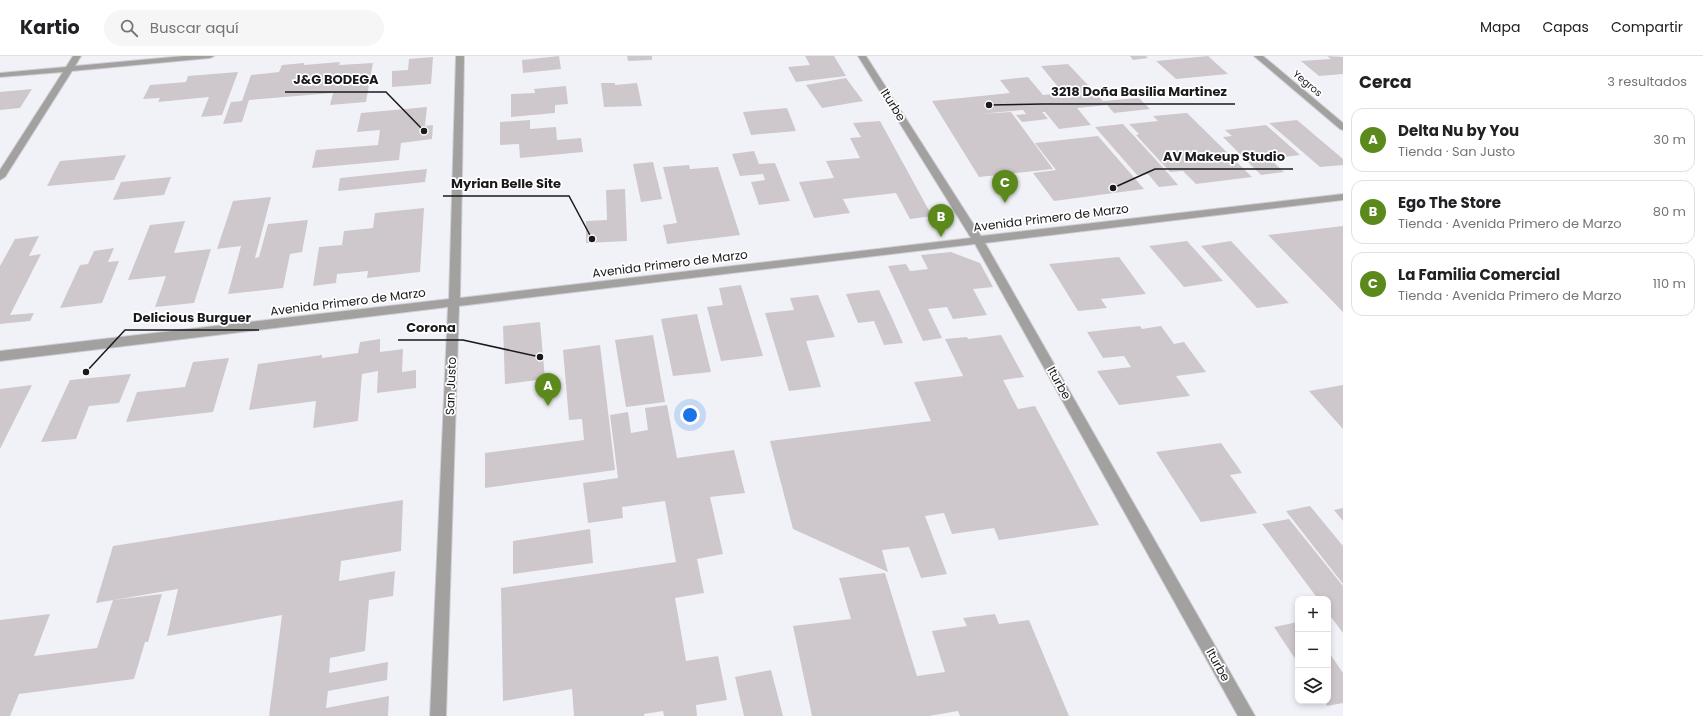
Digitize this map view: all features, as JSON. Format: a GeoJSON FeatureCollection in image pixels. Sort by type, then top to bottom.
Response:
{"type":"FeatureCollection","features":[{"type":"Feature","properties":{"kind":"street"},"geometry":{"type":"LineString","coordinates":[[0,177],[77,56]]}},
{"type":"Feature","properties":{"kind":"street"},"geometry":{"type":"LineString","coordinates":[[0,75],[210,56]]}},
{"type":"Feature","properties":{"kind":"street","name":"San Justo"},"geometry":{"type":"LineString","coordinates":[[438,716],[454,302],[460,56]]}},
{"type":"Feature","properties":{"kind":"street","name":"Iturbe"},"geometry":{"type":"LineString","coordinates":[[862,56],[978,240],[1247,716]]}},
{"type":"Feature","properties":{"kind":"street","name":"Yegros"},"geometry":{"type":"LineString","coordinates":[[1258,56],[1343,127]]}},
{"type":"Feature","properties":{"kind":"street","name":"Avenida Primero de Marzo"},"geometry":{"type":"LineString","coordinates":[[0,356],[1343,197]]}},
{"type":"Feature","properties":{"kind":"building"},"geometry":{"type":"Polygon","coordinates":[[[559,56],[561,69],[523,73],[522,60],[559,56]]]}},
{"type":"Feature","properties":{"kind":"building"},"geometry":{"type":"Polygon","coordinates":[[[627,56],[652,56],[652,60],[628,61],[627,56]]]}},
{"type":"Feature","properties":{"kind":"building"},"geometry":{"type":"Polygon","coordinates":[[[805,56],[834,56],[846,76],[796,82],[788,67],[810,65],[805,56]]]}},
{"type":"Feature","properties":{"kind":"building"},"geometry":{"type":"Polygon","coordinates":[[[1130,56],[1146,56],[1148,58],[1133,60],[1130,56]]]}},
{"type":"Feature","properties":{"kind":"building"},"geometry":{"type":"Polygon","coordinates":[[[1208,56],[1228,74],[1176,79],[1156,61],[1208,56]]]}},
{"type":"Feature","properties":{"kind":"building"},"geometry":{"type":"Polygon","coordinates":[[[1327,56],[1343,57],[1343,74],[1319,76],[1301,61],[1331,59],[1327,56]]]}},
{"type":"Feature","properties":{"kind":"building"},"geometry":{"type":"Polygon","coordinates":[[[433,57],[431,84],[392,87],[392,71],[408,70],[409,59],[433,57]]]}},
{"type":"Feature","properties":{"kind":"building"},"geometry":{"type":"Polygon","coordinates":[[[340,62],[339,65],[373,63],[366,102],[330,105],[333,93],[249,100],[242,122],[223,124],[231,102],[242,101],[251,75],[279,72],[282,65],[340,62]]]}},
{"type":"Feature","properties":{"kind":"building"},"geometry":{"type":"Polygon","coordinates":[[[1068,64],[1103,101],[1139,98],[1150,109],[1114,113],[1107,105],[1077,108],[1091,125],[1059,129],[1045,112],[1042,112],[1048,119],[1022,122],[1016,115],[1026,114],[1023,110],[978,114],[1011,112],[1053,169],[979,177],[932,101],[1010,93],[1000,80],[1028,77],[1043,95],[1063,93],[1041,66],[1068,64]]]}},
{"type":"Feature","properties":{"kind":"building"},"geometry":{"type":"Polygon","coordinates":[[[238,72],[222,115],[201,117],[209,97],[158,102],[160,98],[143,99],[150,85],[186,82],[188,76],[238,72]]]}},
{"type":"Feature","properties":{"kind":"building"},"geometry":{"type":"Polygon","coordinates":[[[846,78],[863,101],[822,108],[806,85],[846,78]]]}},
{"type":"Feature","properties":{"kind":"building"},"geometry":{"type":"Polygon","coordinates":[[[601,83],[615,83],[615,85],[637,83],[642,106],[604,107],[601,83]]]}},
{"type":"Feature","properties":{"kind":"building"},"geometry":{"type":"Polygon","coordinates":[[[566,86],[568,104],[555,105],[555,113],[511,117],[511,94],[535,93],[534,89],[566,86]]]}},
{"type":"Feature","properties":{"kind":"building"},"geometry":{"type":"Polygon","coordinates":[[[32,89],[20,108],[0,110],[0,92],[32,89]]]}},
{"type":"Feature","properties":{"kind":"building"},"geometry":{"type":"Polygon","coordinates":[[[427,107],[425,126],[433,125],[432,139],[401,143],[399,160],[312,168],[316,150],[378,145],[380,130],[357,132],[361,113],[427,107]]]}},
{"type":"Feature","properties":{"kind":"building"},"geometry":{"type":"Polygon","coordinates":[[[787,108],[796,131],[751,135],[743,112],[787,108]]]}},
{"type":"Feature","properties":{"kind":"building"},"geometry":{"type":"Polygon","coordinates":[[[1187,113],[1252,177],[1196,184],[1183,171],[1170,172],[1136,135],[1139,134],[1129,124],[1158,121],[1153,116],[1187,113]]]}},
{"type":"Feature","properties":{"kind":"building"},"geometry":{"type":"Polygon","coordinates":[[[530,120],[530,129],[556,127],[557,140],[581,138],[583,152],[520,158],[519,144],[500,145],[500,122],[530,120]]]}},
{"type":"Feature","properties":{"kind":"building"},"geometry":{"type":"Polygon","coordinates":[[[1297,120],[1343,159],[1343,165],[1320,167],[1269,123],[1297,120]]]}},
{"type":"Feature","properties":{"kind":"building"},"geometry":{"type":"Polygon","coordinates":[[[880,121],[932,216],[910,219],[896,193],[843,199],[850,213],[814,218],[799,182],[834,178],[826,161],[860,158],[850,138],[861,137],[853,123],[880,121]]]}},
{"type":"Feature","properties":{"kind":"building"},"geometry":{"type":"Polygon","coordinates":[[[1123,124],[1178,185],[1159,187],[1148,174],[1137,175],[1095,127],[1123,124]]]}},
{"type":"Feature","properties":{"kind":"building"},"geometry":{"type":"Polygon","coordinates":[[[1266,125],[1300,155],[1270,159],[1284,172],[1261,175],[1223,137],[1232,136],[1225,130],[1266,125]]]}},
{"type":"Feature","properties":{"kind":"building"},"geometry":{"type":"Polygon","coordinates":[[[1098,136],[1144,189],[1054,201],[1033,173],[1056,170],[1035,143],[1098,136]]]}},
{"type":"Feature","properties":{"kind":"building"},"geometry":{"type":"Polygon","coordinates":[[[754,151],[759,164],[775,163],[790,201],[759,205],[751,182],[765,180],[763,174],[740,176],[732,154],[754,151]]]}},
{"type":"Feature","properties":{"kind":"building"},"geometry":{"type":"Polygon","coordinates":[[[126,155],[114,180],[47,186],[60,161],[126,155]]]}},
{"type":"Feature","properties":{"kind":"building"},"geometry":{"type":"Polygon","coordinates":[[[653,162],[662,199],[641,202],[633,164],[653,162]]]}},
{"type":"Feature","properties":{"kind":"building"},"geometry":{"type":"Polygon","coordinates":[[[689,165],[690,169],[718,167],[740,235],[667,244],[663,225],[677,223],[663,167],[689,165]]]}},
{"type":"Feature","properties":{"kind":"building"},"geometry":{"type":"Polygon","coordinates":[[[427,169],[425,182],[338,191],[340,178],[427,169]]]}},
{"type":"Feature","properties":{"kind":"building"},"geometry":{"type":"Polygon","coordinates":[[[171,177],[164,195],[113,200],[121,182],[171,177]]]}},
{"type":"Feature","properties":{"kind":"building"},"geometry":{"type":"Polygon","coordinates":[[[625,189],[627,241],[586,243],[586,221],[607,220],[606,190],[625,189]]]}},
{"type":"Feature","properties":{"kind":"building"},"geometry":{"type":"Polygon","coordinates":[[[271,197],[255,258],[259,257],[268,224],[308,220],[302,252],[290,254],[283,288],[228,294],[241,246],[217,249],[233,201],[271,197]]]}},
{"type":"Feature","properties":{"kind":"building"},"geometry":{"type":"Polygon","coordinates":[[[424,208],[420,272],[367,278],[368,271],[337,274],[336,283],[313,286],[319,247],[342,245],[344,231],[373,228],[375,213],[424,208]]]}},
{"type":"Feature","properties":{"kind":"building"},"geometry":{"type":"Polygon","coordinates":[[[185,221],[174,253],[211,249],[194,303],[155,307],[166,276],[128,280],[150,225],[185,221]]]}},
{"type":"Feature","properties":{"kind":"building"},"geometry":{"type":"Polygon","coordinates":[[[1343,226],[1343,312],[1268,235],[1343,226]]]}},
{"type":"Feature","properties":{"kind":"building"},"geometry":{"type":"Polygon","coordinates":[[[39,236],[29,256],[41,254],[10,315],[34,313],[30,321],[0,324],[0,266],[15,239],[39,236]]]}},
{"type":"Feature","properties":{"kind":"building"},"geometry":{"type":"Polygon","coordinates":[[[1187,241],[1223,281],[1184,287],[1149,246],[1187,241]]]}},
{"type":"Feature","properties":{"kind":"building"},"geometry":{"type":"Polygon","coordinates":[[[1231,241],[1289,303],[1257,308],[1201,246],[1231,241]]]}},
{"type":"Feature","properties":{"kind":"building"},"geometry":{"type":"Polygon","coordinates":[[[114,248],[108,262],[119,261],[102,303],[60,308],[80,265],[88,264],[94,251],[114,248]]]}},
{"type":"Feature","properties":{"kind":"building"},"geometry":{"type":"Polygon","coordinates":[[[951,252],[980,263],[993,287],[973,289],[987,315],[953,319],[947,307],[928,309],[942,338],[923,341],[888,266],[906,264],[910,271],[928,269],[921,255],[951,252]]]}},
{"type":"Feature","properties":{"kind":"building"},"geometry":{"type":"Polygon","coordinates":[[[1119,257],[1146,294],[1101,299],[1107,308],[1078,311],[1049,264],[1119,257]]]}},
{"type":"Feature","properties":{"kind":"building"},"geometry":{"type":"Polygon","coordinates":[[[741,285],[763,356],[721,361],[707,307],[723,305],[719,288],[741,285]]]}},
{"type":"Feature","properties":{"kind":"building"},"geometry":{"type":"Polygon","coordinates":[[[879,290],[903,343],[884,345],[874,321],[858,323],[846,294],[879,290]]]}},
{"type":"Feature","properties":{"kind":"building"},"geometry":{"type":"Polygon","coordinates":[[[818,295],[835,337],[806,341],[821,387],[789,391],[765,313],[794,310],[790,298],[818,295]]]}},
{"type":"Feature","properties":{"kind":"building"},"geometry":{"type":"Polygon","coordinates":[[[697,314],[711,372],[673,376],[661,319],[697,314]]]}},
{"type":"Feature","properties":{"kind":"building"},"geometry":{"type":"Polygon","coordinates":[[[540,322],[545,379],[505,384],[503,326],[540,322]]]}},
{"type":"Feature","properties":{"kind":"building"},"geometry":{"type":"Polygon","coordinates":[[[1140,326],[1142,329],[1161,326],[1174,344],[1184,342],[1206,372],[1176,376],[1190,396],[1119,405],[1097,371],[1131,367],[1124,356],[1103,358],[1087,332],[1140,326]]]}},
{"type":"Feature","properties":{"kind":"building"},"geometry":{"type":"Polygon","coordinates":[[[653,335],[665,402],[626,407],[615,340],[653,335]]]}},
{"type":"Feature","properties":{"kind":"building"},"geometry":{"type":"Polygon","coordinates":[[[1001,335],[1024,377],[1003,380],[1018,409],[1035,406],[1099,525],[999,540],[994,528],[952,534],[944,513],[925,516],[947,574],[921,578],[909,547],[882,550],[888,572],[793,529],[770,441],[931,421],[914,382],[963,376],[945,339],[967,337],[968,339],[1001,335]]]}},
{"type":"Feature","properties":{"kind":"building"},"geometry":{"type":"Polygon","coordinates":[[[380,339],[380,352],[403,349],[402,372],[416,370],[416,388],[377,393],[378,371],[362,374],[358,421],[313,428],[316,401],[249,410],[258,364],[322,355],[322,358],[358,353],[360,342],[380,339]]]}},
{"type":"Feature","properties":{"kind":"building"},"geometry":{"type":"Polygon","coordinates":[[[600,345],[615,470],[485,488],[485,453],[584,440],[582,419],[569,420],[563,350],[600,345]]]}},
{"type":"Feature","properties":{"kind":"building"},"geometry":{"type":"Polygon","coordinates":[[[229,358],[213,412],[126,422],[137,392],[185,387],[193,362],[229,358]]]}},
{"type":"Feature","properties":{"kind":"building"},"geometry":{"type":"Polygon","coordinates":[[[131,374],[119,403],[89,406],[76,439],[41,442],[70,380],[131,374]]]}},
{"type":"Feature","properties":{"kind":"building"},"geometry":{"type":"Polygon","coordinates":[[[32,385],[0,449],[0,389],[32,385]]]}},
{"type":"Feature","properties":{"kind":"building"},"geometry":{"type":"Polygon","coordinates":[[[1343,385],[1343,429],[1309,391],[1343,385]]]}},
{"type":"Feature","properties":{"kind":"building"},"geometry":{"type":"Polygon","coordinates":[[[667,405],[677,458],[734,450],[745,493],[710,497],[723,554],[697,559],[704,593],[675,598],[686,661],[718,656],[727,700],[696,705],[697,716],[664,716],[663,711],[644,714],[644,716],[574,716],[572,689],[503,701],[501,588],[676,562],[665,501],[622,507],[623,518],[588,523],[583,483],[618,478],[610,415],[628,412],[631,433],[648,430],[645,408],[667,405]]]}},
{"type":"Feature","properties":{"kind":"building"},"geometry":{"type":"Polygon","coordinates":[[[1221,443],[1242,473],[1230,475],[1257,513],[1201,522],[1156,452],[1221,443]]]}},
{"type":"Feature","properties":{"kind":"building"},"geometry":{"type":"Polygon","coordinates":[[[403,500],[401,551],[341,561],[339,581],[395,571],[393,596],[369,600],[365,651],[330,658],[329,673],[388,662],[387,680],[328,691],[326,708],[389,696],[388,716],[269,716],[282,615],[167,636],[178,589],[96,603],[113,546],[403,500]]]}},
{"type":"Feature","properties":{"kind":"building"},"geometry":{"type":"Polygon","coordinates":[[[1310,506],[1343,546],[1343,584],[1286,511],[1310,506]]]}},
{"type":"Feature","properties":{"kind":"building"},"geometry":{"type":"Polygon","coordinates":[[[1343,508],[1343,521],[1334,510],[1343,508]]]}},
{"type":"Feature","properties":{"kind":"building"},"geometry":{"type":"Polygon","coordinates":[[[1289,519],[1343,586],[1343,633],[1331,617],[1331,596],[1316,596],[1262,524],[1289,519]]]}},
{"type":"Feature","properties":{"kind":"building"},"geometry":{"type":"Polygon","coordinates":[[[590,529],[593,563],[513,574],[513,541],[590,529]]]}},
{"type":"Feature","properties":{"kind":"building"},"geometry":{"type":"Polygon","coordinates":[[[885,573],[917,676],[945,672],[932,631],[967,626],[963,618],[995,614],[999,624],[1029,620],[1069,716],[960,716],[958,711],[929,716],[812,716],[793,626],[851,619],[839,578],[885,573]]]}},
{"type":"Feature","properties":{"kind":"building"},"geometry":{"type":"Polygon","coordinates":[[[162,594],[148,642],[145,642],[134,679],[19,694],[10,716],[0,716],[0,620],[50,614],[34,656],[97,648],[113,600],[162,594]]]}},
{"type":"Feature","properties":{"kind":"building"},"geometry":{"type":"Polygon","coordinates":[[[1295,623],[1295,658],[1274,627],[1295,623]]]}},
{"type":"Feature","properties":{"kind":"building"},"geometry":{"type":"Polygon","coordinates":[[[1331,655],[1343,673],[1343,703],[1327,706],[1326,704],[1331,704],[1331,655]]]}},
{"type":"Feature","properties":{"kind":"building"},"geometry":{"type":"Polygon","coordinates":[[[771,670],[783,716],[744,716],[735,677],[771,670]]]}},
{"type":"Feature","properties":{"kind":"place","name":"3218 Doña Basilia Martinez"},"geometry":{"type":"Point","coordinates":[989,105]}},
{"type":"Feature","properties":{"kind":"place","name":"J&G BODEGA"},"geometry":{"type":"Point","coordinates":[424,131]}},
{"type":"Feature","properties":{"kind":"place","name":"AV Makeup Studio"},"geometry":{"type":"Point","coordinates":[1113,188]}},
{"type":"Feature","properties":{"kind":"place","name":"La Familia Comercial"},"geometry":{"type":"Point","coordinates":[1005,203]}},
{"type":"Feature","properties":{"kind":"place","name":"Ego The Store"},"geometry":{"type":"Point","coordinates":[941,237]}},
{"type":"Feature","properties":{"kind":"place","name":"Myrian Belle Site"},"geometry":{"type":"Point","coordinates":[592,239]}},
{"type":"Feature","properties":{"kind":"place","name":"Corona"},"geometry":{"type":"Point","coordinates":[540,357]}},
{"type":"Feature","properties":{"kind":"place","name":"Delicious Burguer"},"geometry":{"type":"Point","coordinates":[86,372]}},
{"type":"Feature","properties":{"kind":"place","name":"Delta Nu by You"},"geometry":{"type":"Point","coordinates":[548,406]}}]}
